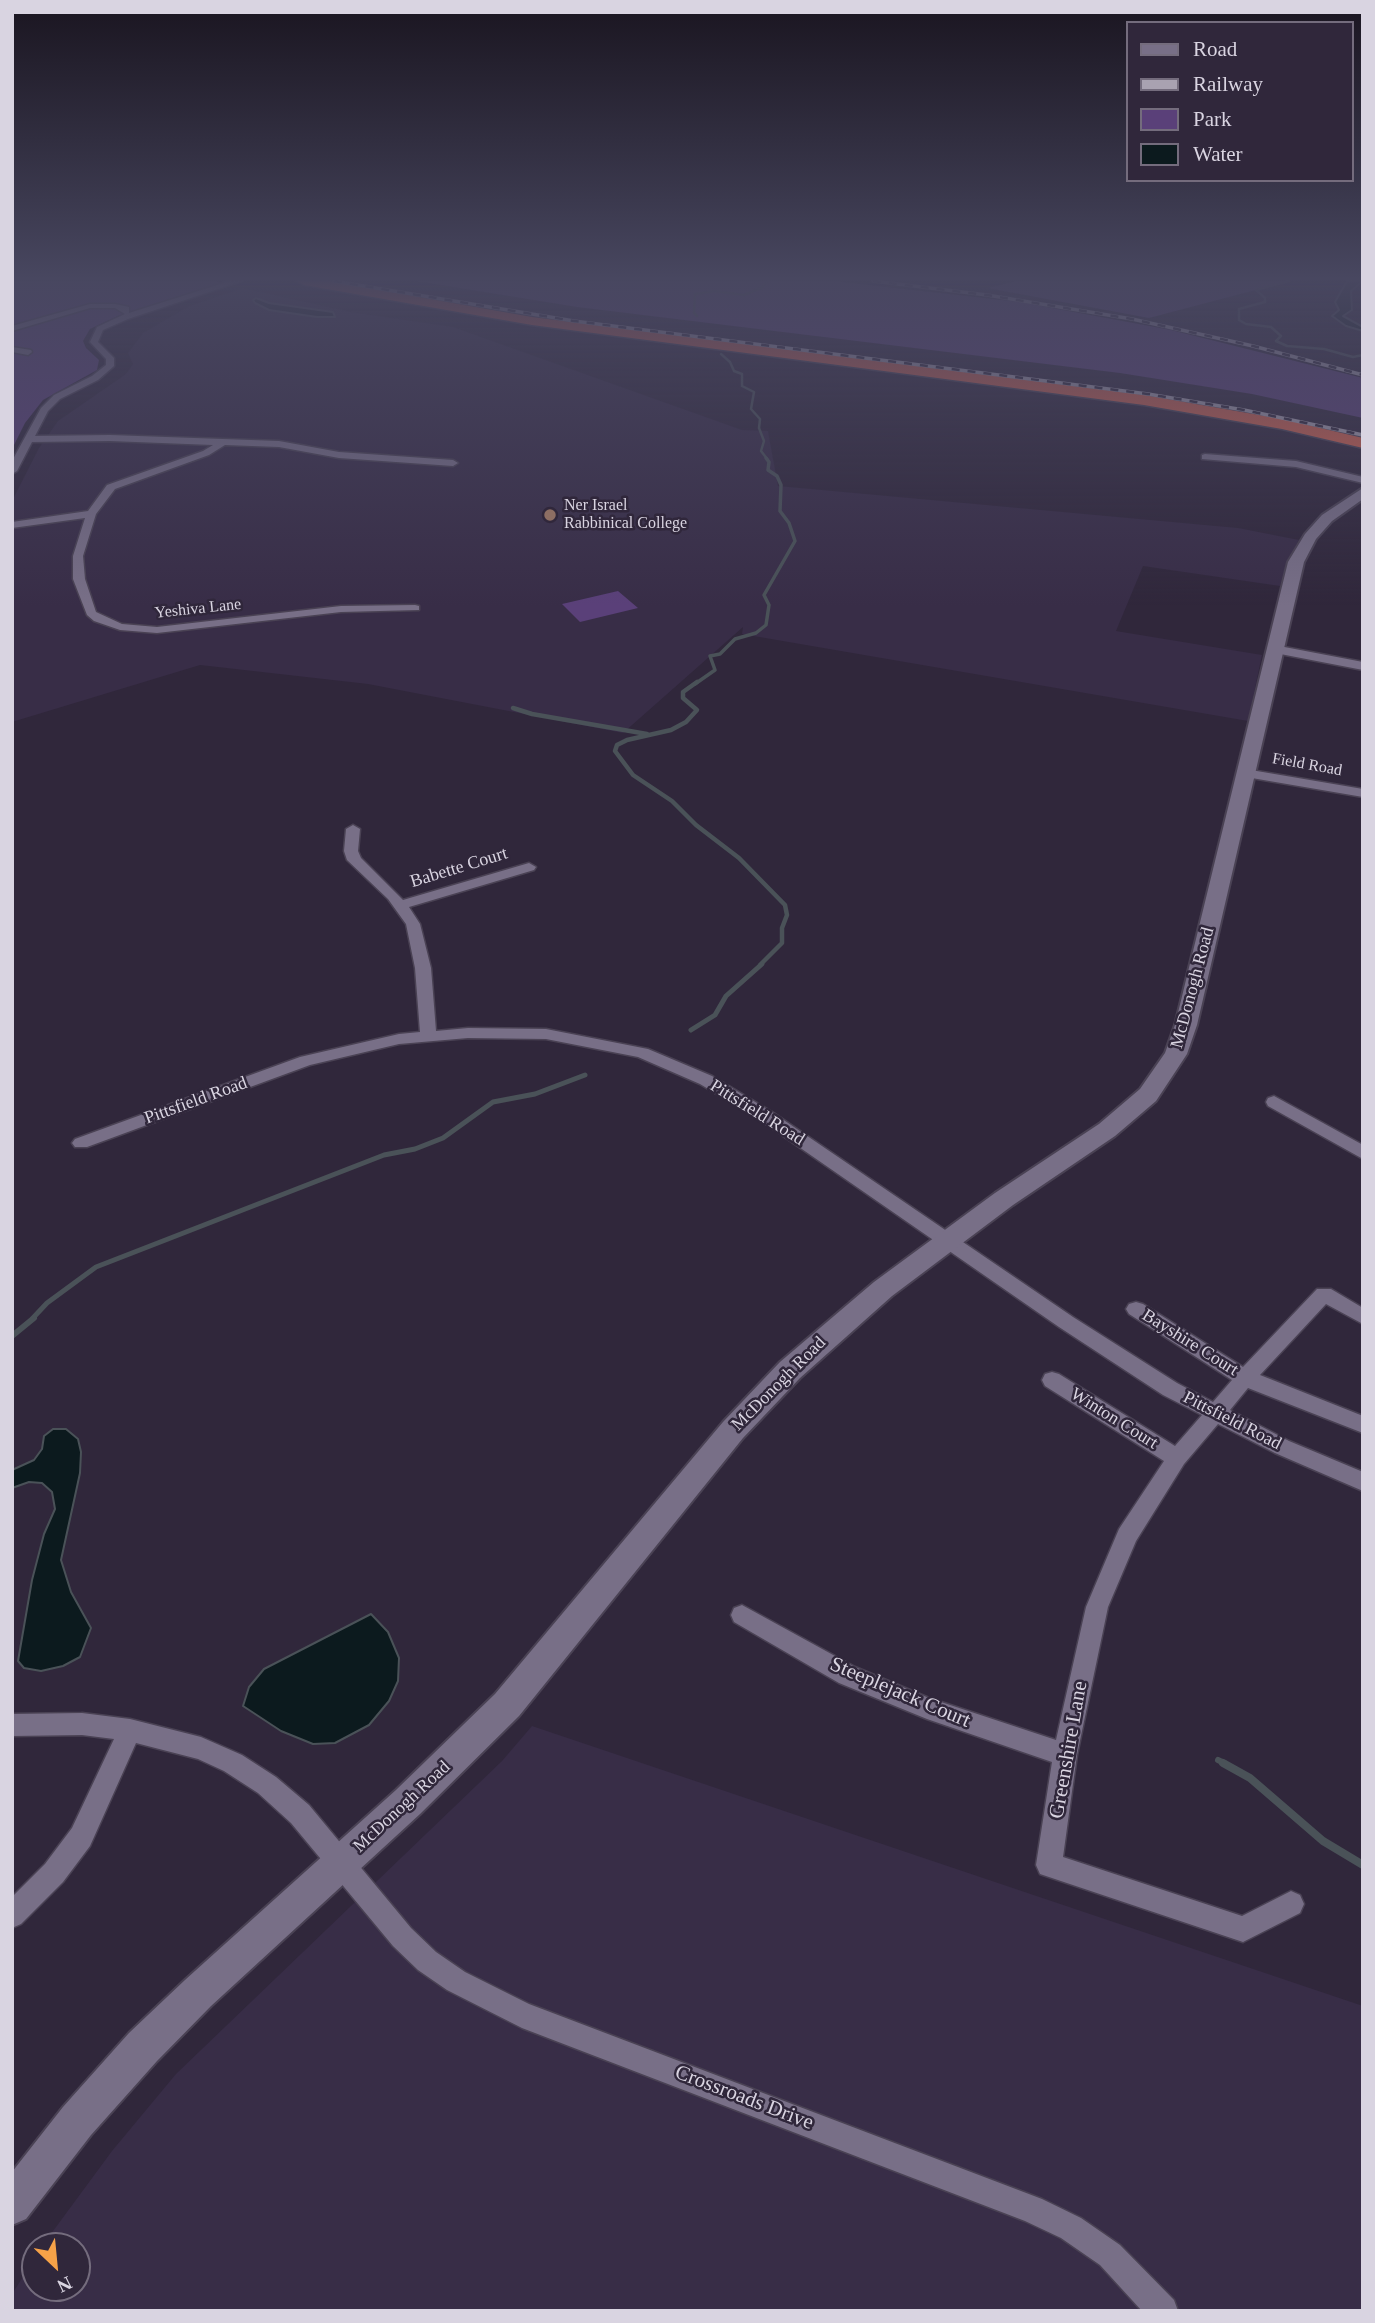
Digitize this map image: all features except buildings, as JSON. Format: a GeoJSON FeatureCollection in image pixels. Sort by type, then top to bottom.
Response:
{"type":"FeatureCollection","features":[{"type":"Feature","properties":{"kind":"highway"},"geometry":{"type":"LineString","coordinates":[[1062,389],[1144,400],[1282,424],[1363,443]]}},
{"type":"Feature","properties":{"kind":"main road","name":"McDonogh Road"},"geometry":{"type":"LineString","coordinates":[[12,2205],[77,2121],[143,2047],[507,1706],[716,1450],[762,1398],[849,1317],[949,1240],[1124,1118],[1148,1096],[1169,1067],[1186,1025],[1290,581],[1301,550],[1327,518],[1363,492]]}},
{"type":"Feature","properties":{"kind":"street"},"geometry":{"type":"LineString","coordinates":[[12,471],[44,410],[52,401],[74,389]]}},
{"type":"Feature","properties":{"kind":"street","name":"Yeshiva Lane"},"geometry":{"type":"LineString","coordinates":[[28,439],[84,438],[297,445],[339,455],[453,463]]}},
{"type":"Feature","properties":{"kind":"street","name":"Yeshiva Lane"},"geometry":{"type":"LineString","coordinates":[[222,443],[211,451],[111,487],[91,514],[78,556],[79,579],[91,613],[98,619],[120,627],[157,630],[341,609],[415,608]]}},
{"type":"Feature","properties":{"kind":"street"},"geometry":{"type":"LineString","coordinates":[[1205,457],[1287,463],[1363,480]]}},
{"type":"Feature","properties":{"kind":"street"},"geometry":{"type":"LineString","coordinates":[[12,525],[91,514]]}},
{"type":"Feature","properties":{"kind":"street"},"geometry":{"type":"LineString","coordinates":[[1274,649],[1363,666]]}},
{"type":"Feature","properties":{"kind":"street","name":"Field Road"},"geometry":{"type":"LineString","coordinates":[[1245,773],[1363,793]]}},
{"type":"Feature","properties":{"kind":"street"},"geometry":{"type":"LineString","coordinates":[[353,829],[351,851],[354,860],[378,880],[401,905],[413,924],[421,949],[428,1035]]}},
{"type":"Feature","properties":{"kind":"street","name":"Babette Court"},"geometry":{"type":"LineString","coordinates":[[401,905],[529,867]]}},
{"type":"Feature","properties":{"kind":"street","name":"Pittsfield Road"},"geometry":{"type":"LineString","coordinates":[[81,1143],[306,1061],[367,1045],[428,1035],[507,1032],[546,1034],[642,1053],[733,1095],[1124,1361],[1216,1415],[1363,1482]]}},
{"type":"Feature","properties":{"kind":"street"},"geometry":{"type":"LineString","coordinates":[[1274,1102],[1363,1153]]}},
{"type":"Feature","properties":{"kind":"street","name":"Greenshire Lane"},"geometry":{"type":"LineString","coordinates":[[1291,1904],[1242,1929],[1049,1865],[1065,1755],[1097,1607],[1110,1572],[1149,1498],[1177,1458],[1245,1378],[1324,1294],[1363,1317]]}},
{"type":"Feature","properties":{"kind":"street","name":"Bayshire Court"},"geometry":{"type":"LineString","coordinates":[[1136,1309],[1245,1378],[1363,1425]]}},
{"type":"Feature","properties":{"kind":"street","name":"Winton Court"},"geometry":{"type":"LineString","coordinates":[[1052,1380],[1177,1458]]}},
{"type":"Feature","properties":{"kind":"street","name":"Steeplejack Court"},"geometry":{"type":"LineString","coordinates":[[742,1615],[847,1675],[927,1708],[1065,1755]]}},
{"type":"Feature","properties":{"kind":"street","name":"Crossroads Drive"},"geometry":{"type":"LineString","coordinates":[[12,1725],[82,1724],[130,1730],[201,1748],[233,1763],[267,1785],[300,1814],[402,1937],[428,1961],[486,1998],[522,2015],[1032,2209],[1071,2228],[1110,2255],[1163,2311]]}},
{"type":"Feature","properties":{"kind":"street"},"geometry":{"type":"LineString","coordinates":[[12,1915],[54,1873],[81,1837],[130,1730]]}},
{"type":"Feature","properties":{"kind":"shaded area","name":"Ner Israel Rabbinical College"},"geometry":{"type":"Polygon","coordinates":[[[104,389],[628,389],[742,430],[768,431],[778,486],[1238,528],[1299,540],[1287,561],[1280,586],[1143,566],[1116,631],[1262,655],[1248,721],[742,634],[743,627],[623,733],[368,684],[200,665],[12,722],[12,501],[39,448],[58,421],[104,389]]]}},
{"type":"Feature","properties":{"kind":"shaded area"},"geometry":{"type":"Polygon","coordinates":[[[532,1726],[1363,2006],[1363,2311],[12,2311],[12,2294],[21,2280],[21,2302],[91,2302],[91,2232],[52,2232],[112,2151],[176,2074],[502,1761],[532,1726]]]}},
{"type":"Feature","properties":{"kind":"green space"},"geometry":{"type":"Polygon","coordinates":[[[12,389],[62,389],[43,400],[25,423],[12,449],[12,389]]]}},
{"type":"Feature","properties":{"kind":"green space"},"geometry":{"type":"Polygon","coordinates":[[[1223,389],[1363,389],[1363,418],[1223,389]]]}},
{"type":"Feature","properties":{"kind":"green space"},"geometry":{"type":"Polygon","coordinates":[[[618,591],[638,608],[580,622],[562,604],[618,591]]]}},
{"type":"Feature","properties":{"kind":"water"},"geometry":{"type":"Polygon","coordinates":[[[53,1429],[66,1429],[78,1439],[81,1452],[80,1473],[61,1560],[71,1592],[91,1628],[80,1657],[63,1666],[41,1671],[24,1668],[18,1661],[32,1580],[44,1534],[55,1509],[52,1492],[42,1483],[29,1482],[12,1488],[12,1470],[34,1460],[42,1449],[44,1436],[53,1429]]]}},
{"type":"Feature","properties":{"kind":"water"},"geometry":{"type":"Polygon","coordinates":[[[371,1614],[388,1632],[399,1658],[398,1681],[389,1701],[369,1725],[335,1743],[313,1744],[281,1731],[243,1706],[249,1687],[264,1669],[371,1614]]]}},
{"type":"Feature","properties":{"kind":"waterway"},"geometry":{"type":"LineString","coordinates":[[749,389],[754,392],[751,409],[760,419],[759,428],[764,441],[761,451],[768,460]]}},
{"type":"Feature","properties":{"kind":"waterway"},"geometry":{"type":"LineString","coordinates":[[695,684],[715,670],[710,656],[720,654],[735,639],[756,633],[766,625],[769,605],[764,595],[795,541],[789,523],[780,511],[781,485],[777,476],[768,470],[769,462],[766,458]]}},
{"type":"Feature","properties":{"kind":"waterway"},"geometry":{"type":"LineString","coordinates":[[697,682],[683,692],[683,698],[697,710],[686,722],[671,730],[627,740],[617,745],[615,751],[633,775],[672,801],[696,825],[739,858],[785,905],[787,915],[782,928],[782,943],[760,965]]}},
{"type":"Feature","properties":{"kind":"waterway"},"geometry":{"type":"LineString","coordinates":[[513,708],[532,714],[647,734]]}},
{"type":"Feature","properties":{"kind":"waterway"},"geometry":{"type":"LineString","coordinates":[[691,1030],[715,1015],[726,996],[762,964]]}},
{"type":"Feature","properties":{"kind":"waterway"},"geometry":{"type":"LineString","coordinates":[[32,1319],[47,1303],[96,1267],[384,1155],[415,1149],[443,1138],[493,1102],[535,1094],[585,1075]]}},
{"type":"Feature","properties":{"kind":"waterway"},"geometry":{"type":"LineString","coordinates":[[12,1336],[34,1318]]}},
{"type":"Feature","properties":{"kind":"waterway"},"geometry":{"type":"LineString","coordinates":[[1218,1760],[1226,1764]]}},
{"type":"Feature","properties":{"kind":"waterway"},"geometry":{"type":"LineString","coordinates":[[1223,1763],[1250,1778],[1323,1841],[1363,1865]]}},
{"type":"Feature","properties":{"kind":"railway"},"geometry":{"type":"LineString","coordinates":[[1112,389],[1244,410],[1363,435]]}},
{"type":"Feature","properties":{"kind":"place","name":"Ner Israel Rabbinical College"},"geometry":{"type":"Point","coordinates":[550,515]}}]}
